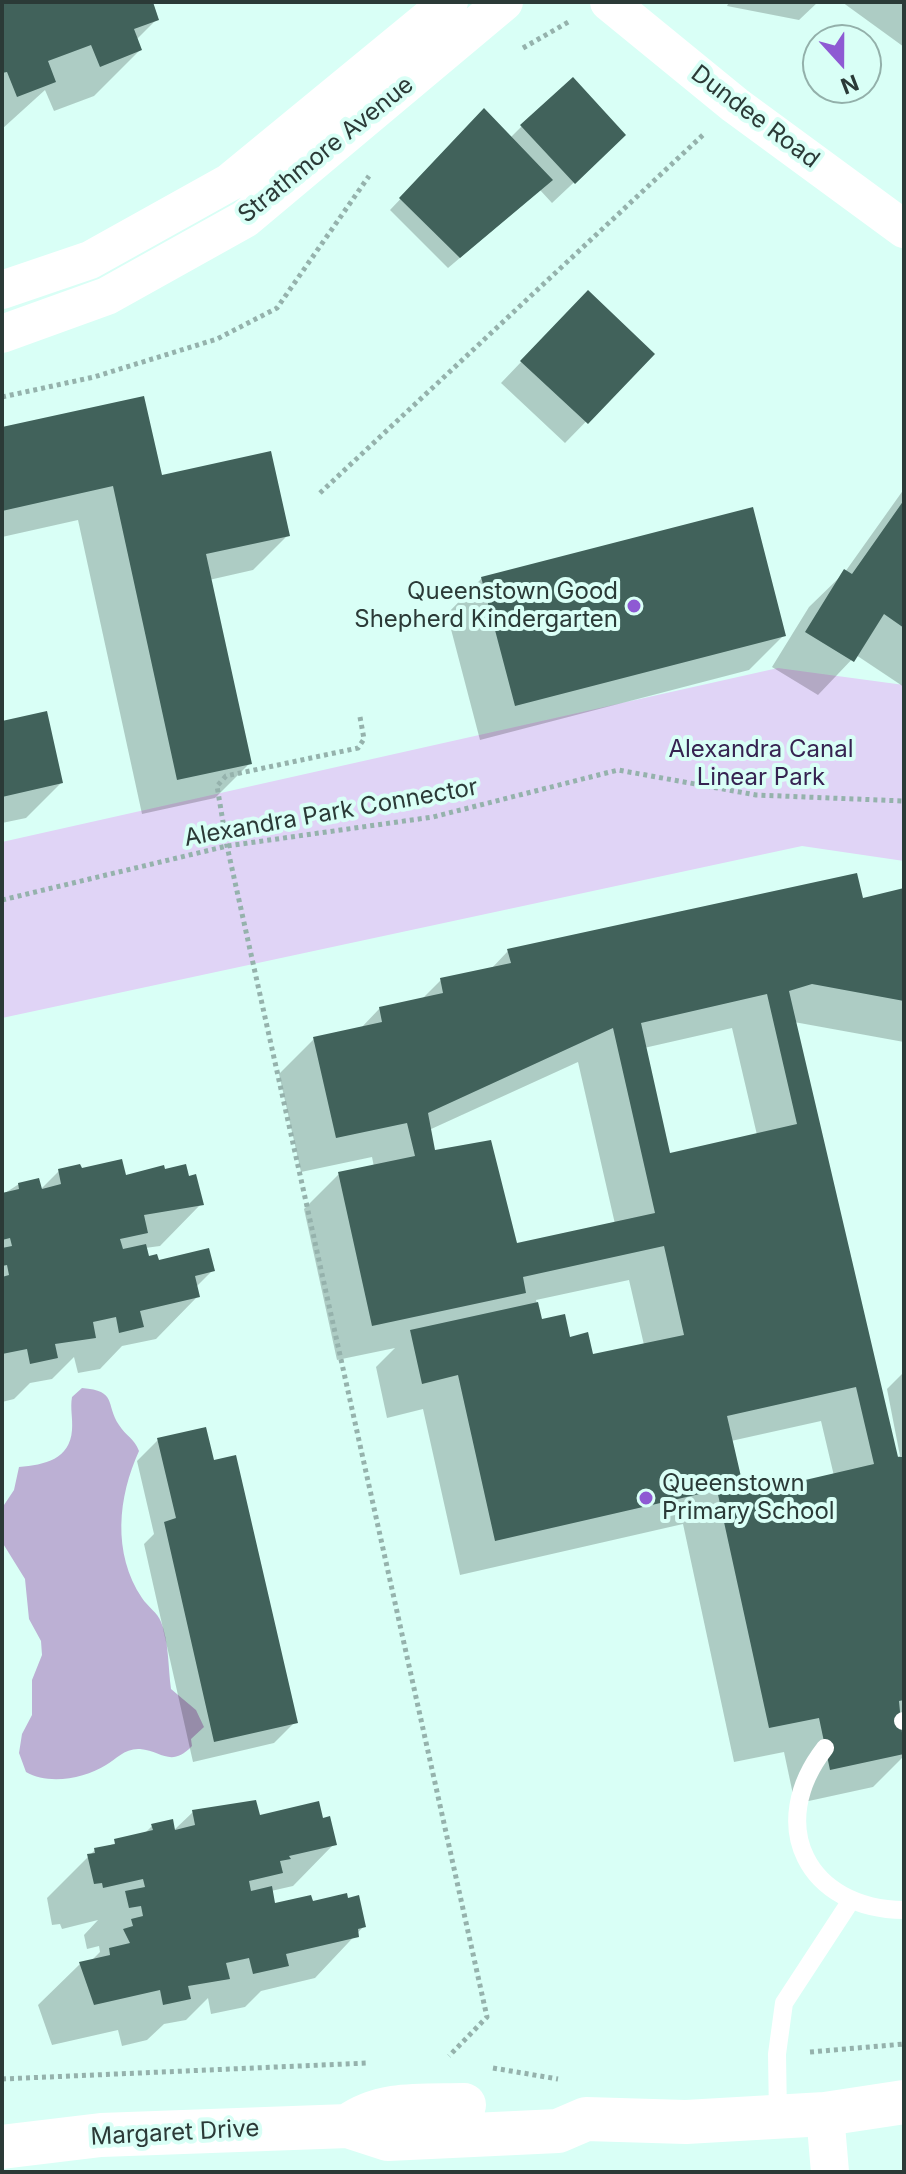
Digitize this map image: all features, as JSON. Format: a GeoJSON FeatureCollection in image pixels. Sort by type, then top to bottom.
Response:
{"type":"FeatureCollection","features":[{"type":"Feature","properties":{"kind":"street","name":"Strathmore Avenue"},"geometry":{"type":"LineString","coordinates":[[2,290],[90,260],[230,182],[449,2]]}},
{"type":"Feature","properties":{"kind":"street","name":"Strathmore Avenue"},"geometry":{"type":"LineString","coordinates":[[2,334],[107,296],[245,219],[504,2]]}},
{"type":"Feature","properties":{"kind":"street","name":"Dundee Road"},"geometry":{"type":"LineString","coordinates":[[593,9],[735,105],[904,229]]}},
{"type":"Feature","properties":{"kind":"street","name":"Margaret Drive"},"geometry":{"type":"LineString","coordinates":[[2,2147],[101,2135],[348,2126],[363,2115],[389,2108],[442,2105],[559,2103],[586,2119],[686,2122],[825,2114],[904,2102]]}},
{"type":"Feature","properties":{"kind":"street"},"geometry":{"type":"LineString","coordinates":[[825,2114],[830,2172]]}},
{"type":"Feature","properties":{"kind":"lane"},"geometry":{"type":"LineString","coordinates":[[825,1748],[807,1771],[798,1799],[797,1828],[806,1856],[822,1881],[850,1902],[874,1909],[904,1910]]}},
{"type":"Feature","properties":{"kind":"lane"},"geometry":{"type":"LineString","coordinates":[[778,2116],[777,2054],[784,2003],[850,1902]]}},
{"type":"Feature","properties":{"kind":"path"},"geometry":{"type":"LineString","coordinates":[[512,54],[593,9]]}},
{"type":"Feature","properties":{"kind":"path"},"geometry":{"type":"LineString","coordinates":[[320,493],[735,105]]}},
{"type":"Feature","properties":{"kind":"path"},"geometry":{"type":"LineString","coordinates":[[2,397],[94,377],[217,339],[277,308],[375,167]]}},
{"type":"Feature","properties":{"kind":"path"},"geometry":{"type":"LineString","coordinates":[[360,717],[364,739],[358,748],[219,780],[227,846],[487,2017],[445,2060]]}},
{"type":"Feature","properties":{"kind":"path","name":"Alexandra Park Connector"},"geometry":{"type":"LineString","coordinates":[[2,900],[227,846],[433,817],[618,770],[756,795],[904,801]]}},
{"type":"Feature","properties":{"kind":"path"},"geometry":{"type":"LineString","coordinates":[[777,2054],[904,2044]]}},
{"type":"Feature","properties":{"kind":"green space","name":"Alexandra Canal Linear Park"},"geometry":{"type":"Polygon","coordinates":[[[778,668],[904,685],[904,861],[802,846],[2,1018],[2,842],[778,668]]]}},
{"type":"Feature","properties":{"kind":"shaded area"},"geometry":{"type":"Polygon","coordinates":[[[82,1388],[106,1395],[119,1425],[139,1451],[126,1487],[123,1506],[122,1544],[126,1563],[132,1581],[164,1629],[171,1689],[196,1710],[204,1727],[191,1739],[192,1746],[178,1756],[135,1749],[87,1774],[55,1779],[26,1772],[19,1753],[22,1734],[32,1715],[32,1680],[42,1655],[41,1641],[29,1619],[25,1579],[2,1542],[2,1508],[14,1490],[19,1467],[47,1462],[67,1448],[72,1430],[72,1397],[82,1388]]]}},
{"type":"Feature","properties":{"kind":"building"},"geometry":{"type":"Polygon","coordinates":[[[2,2],[153,2],[159,20],[134,29],[142,50],[100,67],[91,45],[48,61],[56,82],[17,97],[7,72],[2,73],[2,2]]]}},
{"type":"Feature","properties":{"kind":"building"},"geometry":{"type":"Polygon","coordinates":[[[573,77],[626,135],[575,184],[520,125],[573,77]]]}},
{"type":"Feature","properties":{"kind":"building"},"geometry":{"type":"Polygon","coordinates":[[[484,108],[553,180],[460,258],[399,198],[484,108]]]}},
{"type":"Feature","properties":{"kind":"building"},"geometry":{"type":"Polygon","coordinates":[[[588,290],[655,354],[588,424],[520,361],[588,290]]]}},
{"type":"Feature","properties":{"kind":"building"},"geometry":{"type":"Polygon","coordinates":[[[144,396],[162,475],[271,451],[290,536],[206,554],[252,764],[177,780],[113,486],[2,511],[2,427],[144,396]]]}},
{"type":"Feature","properties":{"kind":"building"},"geometry":{"type":"Polygon","coordinates":[[[904,500],[904,628],[884,614],[854,662],[805,632],[844,569],[852,574],[904,500]]]}},
{"type":"Feature","properties":{"kind":"building","name":"Queenstown Good Shepherd Kindergarten"},"geometry":{"type":"Polygon","coordinates":[[[753,507],[786,636],[515,706],[481,577],[753,507]]]}},
{"type":"Feature","properties":{"kind":"building"},"geometry":{"type":"Polygon","coordinates":[[[47,711],[63,783],[2,797],[2,721],[47,711]]]}},
{"type":"Feature","properties":{"kind":"building"},"geometry":{"type":"Polygon","coordinates":[[[857,873],[863,898],[904,888],[904,1001],[812,984],[789,991],[898,1457],[904,1457],[904,1700],[899,1701],[904,1754],[830,1770],[819,1718],[769,1728],[717,1490],[495,1541],[458,1375],[422,1384],[410,1330],[538,1302],[542,1319],[565,1314],[570,1337],[588,1332],[593,1354],[684,1335],[664,1246],[523,1277],[526,1293],[372,1326],[338,1172],[415,1156],[407,1123],[336,1138],[313,1037],[382,1022],[379,1007],[443,993],[440,978],[511,963],[507,949],[857,873]],[[767,994],[641,1023],[670,1153],[797,1124],[767,994]],[[613,1028],[428,1113],[435,1150],[491,1140],[517,1243],[655,1213],[613,1028]],[[856,1387],[727,1416],[745,1494],[874,1464],[856,1387]]]}},
{"type":"Feature","properties":{"kind":"building"},"geometry":{"type":"Polygon","coordinates":[[[122,1159],[126,1175],[164,1165],[165,1169],[186,1164],[189,1176],[196,1174],[204,1205],[144,1215],[148,1233],[120,1239],[123,1249],[146,1244],[149,1256],[157,1254],[159,1260],[209,1248],[215,1271],[195,1276],[200,1297],[140,1311],[144,1327],[119,1333],[116,1317],[93,1322],[96,1338],[55,1344],[58,1358],[30,1364],[27,1349],[2,1354],[2,1277],[9,1275],[7,1265],[2,1266],[2,1248],[12,1246],[10,1238],[2,1240],[2,1193],[19,1189],[18,1183],[39,1178],[42,1189],[61,1184],[58,1169],[80,1164],[82,1168],[122,1159]]]}},
{"type":"Feature","properties":{"kind":"building"},"geometry":{"type":"Polygon","coordinates":[[[206,1427],[214,1460],[236,1455],[298,1723],[214,1742],[164,1522],[176,1518],[157,1438],[206,1427]]]}},
{"type":"Feature","properties":{"kind":"building"},"geometry":{"type":"Polygon","coordinates":[[[256,1800],[260,1815],[319,1801],[323,1818],[330,1816],[337,1845],[289,1856],[291,1859],[280,1861],[283,1873],[249,1881],[251,1891],[272,1886],[275,1903],[311,1895],[313,1901],[347,1893],[348,1898],[359,1895],[366,1927],[358,1929],[359,1937],[286,1954],[289,1966],[253,1974],[249,1958],[226,1963],[230,1979],[188,1986],[191,1999],[163,2005],[160,1990],[94,2005],[79,1962],[110,1955],[109,1948],[130,1943],[123,1929],[133,1926],[131,1919],[143,1916],[141,1906],[129,1908],[125,1891],[145,1887],[143,1879],[103,1888],[102,1883],[94,1884],[87,1854],[95,1853],[94,1848],[115,1844],[114,1839],[153,1830],[151,1824],[173,1819],[175,1830],[195,1825],[192,1810],[256,1800]]]}},
{"type":"Feature","properties":{"kind":"place","name":"Queenstown Good Shepherd Kindergarten"},"geometry":{"type":"Point","coordinates":[634,606]}},
{"type":"Feature","properties":{"kind":"place","name":"Queenstown Primary School"},"geometry":{"type":"Point","coordinates":[646,1498]}}]}
